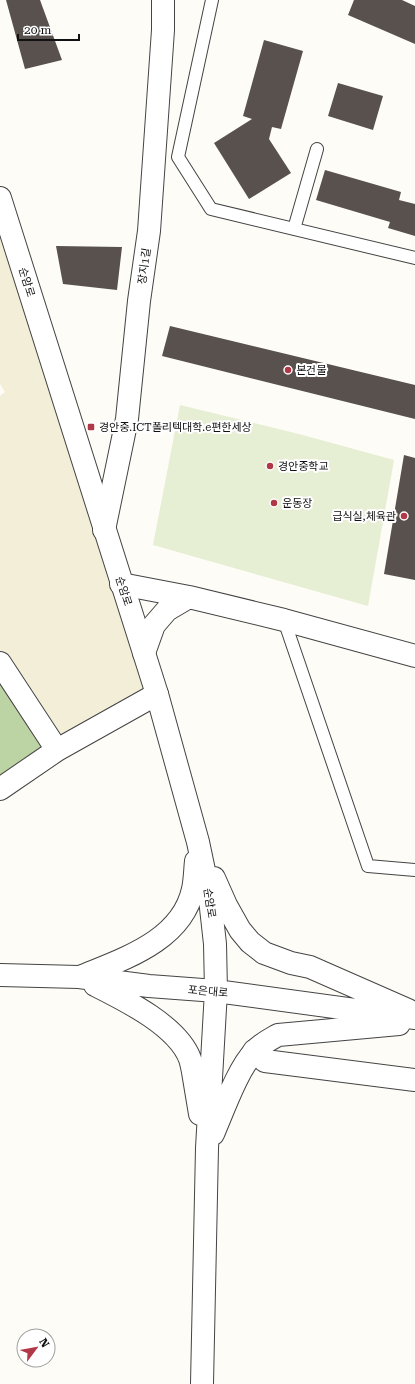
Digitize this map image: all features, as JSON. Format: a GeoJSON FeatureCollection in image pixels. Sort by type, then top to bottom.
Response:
{"type":"FeatureCollection","features":[{"type":"Feature","properties":{"kind":"street","name":"장지1길"},"geometry":{"type":"LineString","coordinates":[[104,530],[126,418],[139,301],[149,232],[163,30],[163,0]]}},
{"type":"Feature","properties":{"kind":"street","name":"순암로"},"geometry":{"type":"LineString","coordinates":[[0,198],[157,694],[198,842],[210,899],[215,944],[216,991],[207,1148]]}},
{"type":"Feature","properties":{"kind":"street"},"geometry":{"type":"LineString","coordinates":[[121,584],[189,597],[284,620],[415,656]]}},
{"type":"Feature","properties":{"kind":"street"},"geometry":{"type":"LineString","coordinates":[[144,653],[154,625],[167,610],[189,597]]}},
{"type":"Feature","properties":{"kind":"street"},"geometry":{"type":"LineString","coordinates":[[0,663],[57,750]]}},
{"type":"Feature","properties":{"kind":"street"},"geometry":{"type":"LineString","coordinates":[[0,789],[57,750],[157,694]]}},
{"type":"Feature","properties":{"kind":"street"},"geometry":{"type":"LineString","coordinates":[[79,977],[118,961],[150,944],[164,935],[177,922],[185,909],[193,889],[198,842]]}},
{"type":"Feature","properties":{"kind":"street"},"geometry":{"type":"LineString","coordinates":[[198,842],[226,905],[240,930],[250,942],[264,953],[291,963],[310,967],[415,1013]]}},
{"type":"Feature","properties":{"kind":"street","name":"포은대로"},"geometry":{"type":"LineString","coordinates":[[0,975],[79,977],[150,986],[216,991],[415,1018]]}},
{"type":"Feature","properties":{"kind":"street"},"geometry":{"type":"LineString","coordinates":[[79,977],[121,998],[170,1030],[182,1044],[190,1059],[207,1148],[202,1384]]}},
{"type":"Feature","properties":{"kind":"street"},"geometry":{"type":"LineString","coordinates":[[207,1148],[242,1070],[254,1051],[266,1041],[278,1035],[415,1022]]}},
{"type":"Feature","properties":{"kind":"street"},"geometry":{"type":"LineString","coordinates":[[254,1051],[265,1061],[415,1080]]}},
{"type":"Feature","properties":{"kind":"lane"},"geometry":{"type":"LineString","coordinates":[[212,0],[178,157],[211,209],[415,258]]}},
{"type":"Feature","properties":{"kind":"lane"},"geometry":{"type":"LineString","coordinates":[[294,229],[317,149]]}},
{"type":"Feature","properties":{"kind":"lane"},"geometry":{"type":"LineString","coordinates":[[284,620],[368,866],[415,870]]}},
{"type":"Feature","properties":{"kind":"shaded area"},"geometry":{"type":"Polygon","coordinates":[[[0,198],[157,694],[57,750],[0,663],[0,396],[5,392],[0,384],[0,198]]]}},
{"type":"Feature","properties":{"kind":"green space","name":"운동장"},"geometry":{"type":"Polygon","coordinates":[[[180,405],[299,434],[394,460],[368,606],[153,545],[180,405]]]}},
{"type":"Feature","properties":{"kind":"green space"},"geometry":{"type":"Polygon","coordinates":[[[0,663],[57,750],[0,789],[0,663]]]}},
{"type":"Feature","properties":{"kind":"building"},"geometry":{"type":"Polygon","coordinates":[[[6,0],[40,0],[62,60],[25,69],[6,0]]]}},
{"type":"Feature","properties":{"kind":"building"},"geometry":{"type":"Polygon","coordinates":[[[354,0],[402,0],[415,6],[415,44],[348,15],[354,0]]]}},
{"type":"Feature","properties":{"kind":"building"},"geometry":{"type":"Polygon","coordinates":[[[264,40],[303,51],[281,129],[272,127],[269,139],[291,173],[249,199],[214,143],[252,119],[243,116],[264,40]]]}},
{"type":"Feature","properties":{"kind":"building"},"geometry":{"type":"Polygon","coordinates":[[[338,83],[383,96],[373,130],[328,116],[338,83]]]}},
{"type":"Feature","properties":{"kind":"building"},"geometry":{"type":"Polygon","coordinates":[[[325,170],[401,192],[399,200],[415,204],[415,236],[388,228],[390,222],[316,200],[325,170]]]}},
{"type":"Feature","properties":{"kind":"building"},"geometry":{"type":"Polygon","coordinates":[[[56,246],[122,247],[117,290],[63,284],[56,246]]]}},
{"type":"Feature","properties":{"kind":"building","name":"본건물"},"geometry":{"type":"Polygon","coordinates":[[[170,326],[415,385],[415,419],[162,356],[170,326]]]}},
{"type":"Feature","properties":{"kind":"building","name":"급식실,체육관"},"geometry":{"type":"Polygon","coordinates":[[[404,455],[415,458],[415,580],[384,574],[404,455]]]}},
{"type":"Feature","properties":{"kind":"place","name":"본건물"},"geometry":{"type":"Point","coordinates":[288,370]}},
{"type":"Feature","properties":{"kind":"place","name":"경안중.ICT폴리텍대학.e편한세상"},"geometry":{"type":"Point","coordinates":[91,427]}},
{"type":"Feature","properties":{"kind":"place","name":"경안중학교"},"geometry":{"type":"Point","coordinates":[270,466]}},
{"type":"Feature","properties":{"kind":"place","name":"운동장"},"geometry":{"type":"Point","coordinates":[274,503]}},
{"type":"Feature","properties":{"kind":"place","name":"급식실,체육관"},"geometry":{"type":"Point","coordinates":[404,516]}}]}
